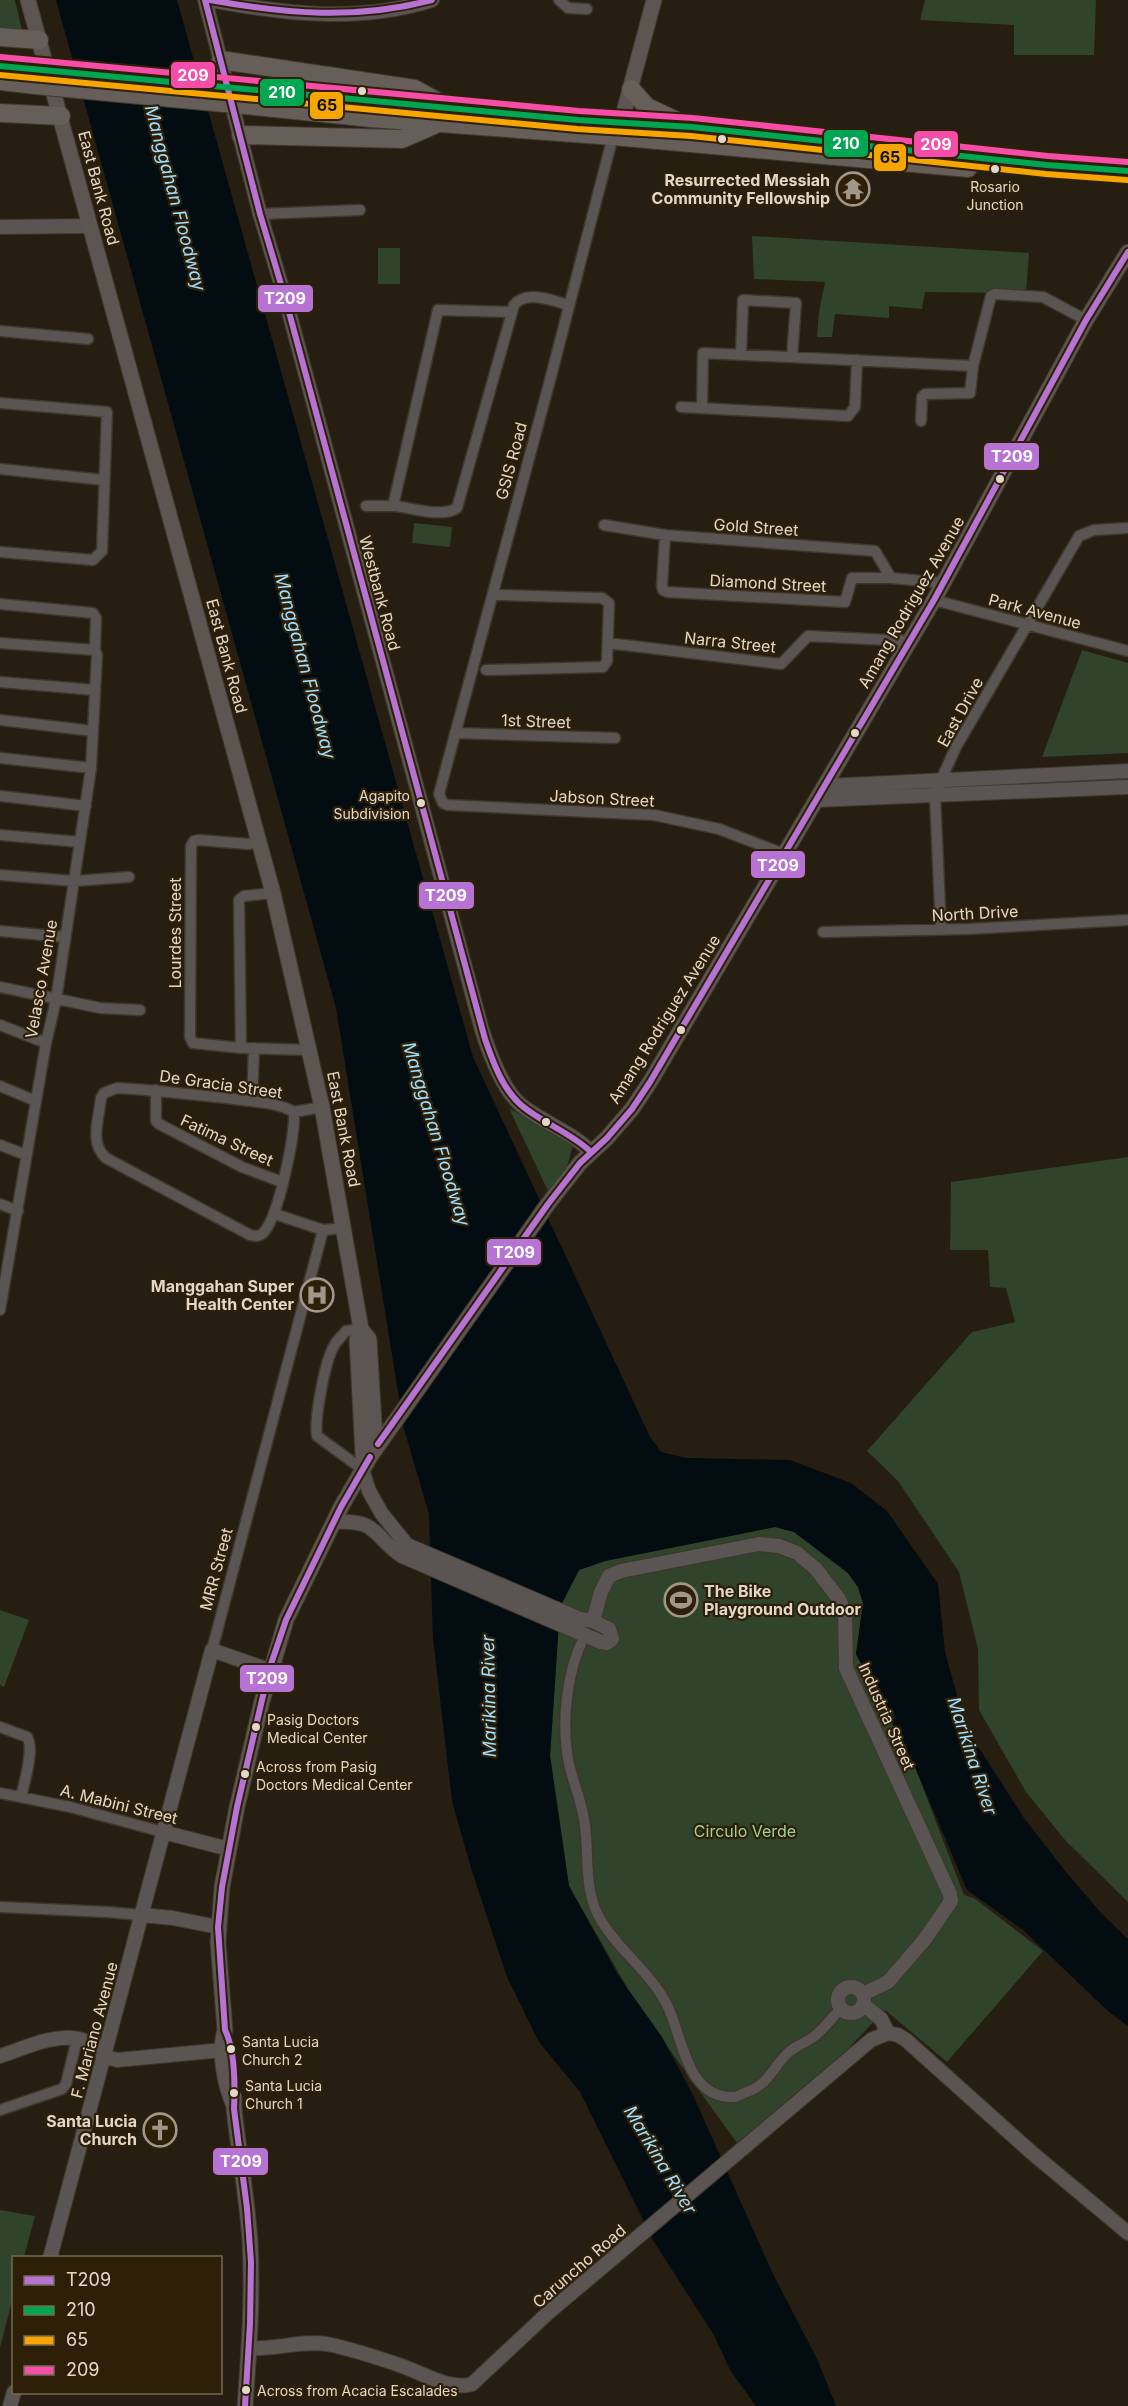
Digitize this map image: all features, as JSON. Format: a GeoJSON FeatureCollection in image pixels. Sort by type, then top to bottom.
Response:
{"type":"FeatureCollection","features":[{"type":"Feature","properties":{"kind":"main road","name":"East Bank Road"},"geometry":{"type":"LineString","coordinates":[[28,0],[273,892],[322,1107],[361,1329],[369,1339],[375,1439],[378,1444]]}},
{"type":"Feature","properties":{"kind":"main road"},"geometry":{"type":"LineString","coordinates":[[617,129],[631,90],[654,0]]}},
{"type":"Feature","properties":{"kind":"main road"},"geometry":{"type":"LineString","coordinates":[[0,37],[39,40]]}},
{"type":"Feature","properties":{"kind":"main road"},"geometry":{"type":"LineString","coordinates":[[221,60],[415,89],[444,115]]}},
{"type":"Feature","properties":{"kind":"main road"},"geometry":{"type":"LineString","coordinates":[[0,66],[34,77]]}},
{"type":"Feature","properties":{"kind":"main road"},"geometry":{"type":"LineString","coordinates":[[0,81],[34,77],[233,96],[371,118],[444,115],[617,129],[1128,182]]}},
{"type":"Feature","properties":{"kind":"main road"},"geometry":{"type":"LineString","coordinates":[[631,90],[647,107],[692,127]]}},
{"type":"Feature","properties":{"kind":"main road"},"geometry":{"type":"LineString","coordinates":[[0,113],[61,117]]}},
{"type":"Feature","properties":{"kind":"main road"},"geometry":{"type":"LineString","coordinates":[[241,135],[402,139],[444,115]]}},
{"type":"Feature","properties":{"kind":"main road"},"geometry":{"type":"LineString","coordinates":[[617,129],[692,127],[1047,165],[1128,171]]}},
{"type":"Feature","properties":{"kind":"main road","name":"Amang Rodriguez Avenue"},"geometry":{"type":"LineString","coordinates":[[1119,267],[1128,238]]}},
{"type":"Feature","properties":{"kind":"main road","name":"Amang Rodriguez Avenue"},"geometry":{"type":"LineString","coordinates":[[234,2106],[227,2090],[222,2040],[225,2030],[218,1927],[222,1887],[269,1670],[286,1620],[334,1522],[364,1465],[378,1444],[548,1204],[591,1152],[625,1117],[650,1082],[944,583],[1086,320],[1128,252]]}},
{"type":"Feature","properties":{"kind":"main road","name":"East Bank Road"},"geometry":{"type":"LineString","coordinates":[[361,1329],[357,1340],[364,1465]]}},
{"type":"Feature","properties":{"kind":"main road","name":"Amang Rodriguez Avenue"},"geometry":{"type":"LineString","coordinates":[[225,2030],[229,2038],[235,2091],[234,2106],[250,2238],[250,2348],[245,2406]]}},
{"type":"Feature","properties":{"kind":"street","name":"Westbank Road"},"geometry":{"type":"LineString","coordinates":[[205,0],[260,214],[286,301],[482,1030],[510,1092],[519,1103],[577,1139],[591,1152]]}},
{"type":"Feature","properties":{"kind":"street"},"geometry":{"type":"LineString","coordinates":[[210,0],[267,11],[339,15],[388,11],[432,0]]}},
{"type":"Feature","properties":{"kind":"street"},"geometry":{"type":"LineString","coordinates":[[339,0],[339,15]]}},
{"type":"Feature","properties":{"kind":"street"},"geometry":{"type":"LineString","coordinates":[[559,0],[568,8],[587,9]]}},
{"type":"Feature","properties":{"kind":"street","name":"GSIS Road"},"geometry":{"type":"LineString","coordinates":[[439,794],[568,305],[617,129]]}},
{"type":"Feature","properties":{"kind":"street"},"geometry":{"type":"LineString","coordinates":[[260,214],[360,210]]}},
{"type":"Feature","properties":{"kind":"street"},"geometry":{"type":"LineString","coordinates":[[0,227],[90,226]]}},
{"type":"Feature","properties":{"kind":"street"},"geometry":{"type":"LineString","coordinates":[[921,421],[922,398],[925,394],[970,393],[973,366],[991,296],[995,294],[1043,297],[1086,320]]}},
{"type":"Feature","properties":{"kind":"street"},"geometry":{"type":"LineString","coordinates":[[366,506],[393,506],[442,512],[453,511],[457,508],[511,312],[518,300],[526,297],[568,305]]}},
{"type":"Feature","properties":{"kind":"street"},"geometry":{"type":"LineString","coordinates":[[741,353],[743,300],[796,303],[792,356]]}},
{"type":"Feature","properties":{"kind":"street"},"geometry":{"type":"LineString","coordinates":[[393,506],[438,310],[511,312]]}},
{"type":"Feature","properties":{"kind":"street"},"geometry":{"type":"LineString","coordinates":[[0,330],[88,339]]}},
{"type":"Feature","properties":{"kind":"street"},"geometry":{"type":"LineString","coordinates":[[702,408],[703,353],[741,353],[973,366]]}},
{"type":"Feature","properties":{"kind":"street"},"geometry":{"type":"LineString","coordinates":[[681,406],[848,416],[855,407],[857,360]]}},
{"type":"Feature","properties":{"kind":"street"},"geometry":{"type":"LineString","coordinates":[[0,403],[107,412],[102,551],[93,561],[0,552]]}},
{"type":"Feature","properties":{"kind":"street"},"geometry":{"type":"LineString","coordinates":[[0,469],[104,480]]}},
{"type":"Feature","properties":{"kind":"street","name":"Gold Street"},"geometry":{"type":"LineString","coordinates":[[604,525],[665,535],[875,551],[891,578]]}},
{"type":"Feature","properties":{"kind":"street","name":"East Drive"},"geometry":{"type":"LineString","coordinates":[[941,930],[936,796],[956,747],[1079,536],[1086,532],[1128,528]]}},
{"type":"Feature","properties":{"kind":"street","name":"Diamond Street"},"geometry":{"type":"LineString","coordinates":[[665,535],[662,586],[667,592],[845,602],[852,578],[891,578],[944,583]]}},
{"type":"Feature","properties":{"kind":"street"},"geometry":{"type":"LineString","coordinates":[[486,670],[603,667],[607,661],[609,603],[602,598],[499,595]]}},
{"type":"Feature","properties":{"kind":"street","name":"Park Avenue"},"geometry":{"type":"LineString","coordinates":[[934,600],[1128,651]]}},
{"type":"Feature","properties":{"kind":"street","name":"Velasco Avenue"},"geometry":{"type":"LineString","coordinates":[[0,604],[93,613],[96,618],[92,768],[56,1000],[46,1043],[18,1211],[4,1259],[0,1310]]}},
{"type":"Feature","properties":{"kind":"street","name":"Narra Street"},"geometry":{"type":"LineString","coordinates":[[608,643],[781,664],[808,636],[909,641]]}},
{"type":"Feature","properties":{"kind":"street"},"geometry":{"type":"LineString","coordinates":[[0,643],[96,651]]}},
{"type":"Feature","properties":{"kind":"street"},"geometry":{"type":"LineString","coordinates":[[0,682],[95,690]]}},
{"type":"Feature","properties":{"kind":"street"},"geometry":{"type":"LineString","coordinates":[[0,720],[93,731]]}},
{"type":"Feature","properties":{"kind":"street","name":"1st Street"},"geometry":{"type":"LineString","coordinates":[[455,733],[615,738]]}},
{"type":"Feature","properties":{"kind":"street"},"geometry":{"type":"LineString","coordinates":[[0,758],[92,768]]}},
{"type":"Feature","properties":{"kind":"street"},"geometry":{"type":"LineString","coordinates":[[826,786],[1128,771]]}},
{"type":"Feature","properties":{"kind":"street"},"geometry":{"type":"LineString","coordinates":[[817,800],[1128,787]]}},
{"type":"Feature","properties":{"kind":"street"},"geometry":{"type":"LineString","coordinates":[[419,800],[439,794]]}},
{"type":"Feature","properties":{"kind":"street","name":"Jabson Street"},"geometry":{"type":"LineString","coordinates":[[439,794],[443,803],[448,805],[639,813],[676,818],[719,829],[784,854]]}},
{"type":"Feature","properties":{"kind":"street"},"geometry":{"type":"LineString","coordinates":[[0,796],[86,806]]}},
{"type":"Feature","properties":{"kind":"street"},"geometry":{"type":"LineString","coordinates":[[0,835],[80,842]]}},
{"type":"Feature","properties":{"kind":"street","name":"Lourdes Street"},"geometry":{"type":"LineString","coordinates":[[259,842],[248,844],[199,840],[194,841],[191,846],[190,1037],[194,1042],[241,1048],[310,1050]]}},
{"type":"Feature","properties":{"kind":"street"},"geometry":{"type":"LineString","coordinates":[[0,875],[74,881],[129,877]]}},
{"type":"Feature","properties":{"kind":"street"},"geometry":{"type":"LineString","coordinates":[[241,1048],[240,900],[244,896],[273,892]]}},
{"type":"Feature","properties":{"kind":"street","name":"North Drive"},"geometry":{"type":"LineString","coordinates":[[824,932],[941,930],[1128,920]]}},
{"type":"Feature","properties":{"kind":"street"},"geometry":{"type":"LineString","coordinates":[[0,931],[64,937]]}},
{"type":"Feature","properties":{"kind":"street"},"geometry":{"type":"LineString","coordinates":[[0,987],[100,1008],[140,1010]]}},
{"type":"Feature","properties":{"kind":"street"},"geometry":{"type":"LineString","coordinates":[[0,1024],[46,1043]]}},
{"type":"Feature","properties":{"kind":"street"},"geometry":{"type":"LineString","coordinates":[[252,1101],[254,1048]]}},
{"type":"Feature","properties":{"kind":"street"},"geometry":{"type":"LineString","coordinates":[[0,1086],[36,1101]]}},
{"type":"Feature","properties":{"kind":"street","name":"De Gracia Street"},"geometry":{"type":"LineString","coordinates":[[117,1088],[156,1090],[252,1101],[283,1107],[294,1112],[293,1138],[275,1214],[264,1232],[257,1236],[250,1236],[106,1158],[98,1150],[96,1141],[101,1098],[104,1093],[117,1088]]}},
{"type":"Feature","properties":{"kind":"street","name":"Fatima Street"},"geometry":{"type":"LineString","coordinates":[[156,1090],[156,1121],[159,1124],[242,1167],[282,1182]]}},
{"type":"Feature","properties":{"kind":"street"},"geometry":{"type":"LineString","coordinates":[[294,1112],[322,1107]]}},
{"type":"Feature","properties":{"kind":"street"},"geometry":{"type":"LineString","coordinates":[[0,1145],[26,1155]]}},
{"type":"Feature","properties":{"kind":"street"},"geometry":{"type":"LineString","coordinates":[[0,1204],[18,1211]]}},
{"type":"Feature","properties":{"kind":"street"},"geometry":{"type":"LineString","coordinates":[[275,1214],[323,1230],[344,1228]]}},
{"type":"Feature","properties":{"kind":"street","name":"MRR Street"},"geometry":{"type":"LineString","coordinates":[[141,1915],[323,1230]]}},
{"type":"Feature","properties":{"kind":"street"},"geometry":{"type":"LineString","coordinates":[[361,1329],[346,1331],[333,1347],[316,1412],[315,1426],[317,1436],[364,1465],[369,1491],[405,1550]]}},
{"type":"Feature","properties":{"kind":"street"},"geometry":{"type":"LineString","coordinates":[[342,1507],[369,1524],[393,1550],[405,1550],[583,1626],[568,1696],[566,1736],[569,1764],[585,1820],[588,1885],[592,1901],[612,1936],[655,1986],[666,2004],[677,2028],[686,2058],[697,2080],[719,2094],[735,2097],[760,2087],[790,2050],[815,2036],[841,2008]]}},
{"type":"Feature","properties":{"kind":"street"},"geometry":{"type":"LineString","coordinates":[[369,1524],[372,1516],[381,1514]]}},
{"type":"Feature","properties":{"kind":"street"},"geometry":{"type":"LineString","coordinates":[[334,1522],[351,1520],[369,1524]]}},
{"type":"Feature","properties":{"kind":"street","name":"Industria Street"},"geometry":{"type":"LineString","coordinates":[[583,1626],[609,1576],[621,1571],[759,1544],[779,1546],[798,1553],[828,1582],[845,1614],[846,1668],[950,1894],[951,1901],[925,1939],[888,1982],[863,1999]]}},
{"type":"Feature","properties":{"kind":"street"},"geometry":{"type":"LineString","coordinates":[[212,1650],[269,1670]]}},
{"type":"Feature","properties":{"kind":"street"},"geometry":{"type":"LineString","coordinates":[[0,1727],[27,1737],[30,1741],[21,1797]]}},
{"type":"Feature","properties":{"kind":"street","name":"A. Mabini Street"},"geometry":{"type":"LineString","coordinates":[[0,1793],[122,1819],[229,1849]]}},
{"type":"Feature","properties":{"kind":"street"},"geometry":{"type":"LineString","coordinates":[[0,1907],[141,1915],[173,1918],[218,1927]]}},
{"type":"Feature","properties":{"kind":"street","name":"F. Mariano Avenue"},"geometry":{"type":"LineString","coordinates":[[51,2256],[141,1915]]}},
{"type":"Feature","properties":{"kind":"street"},"geometry":{"type":"LineString","coordinates":[[841,2008],[838,1996],[844,1989],[853,1987],[881,2019],[888,2033],[906,2040],[1031,2152],[1128,2234]]}},
{"type":"Feature","properties":{"kind":"street"},"geometry":{"type":"LineString","coordinates":[[841,2008],[852,2013],[857,2012],[863,1999]]}},
{"type":"Feature","properties":{"kind":"street","name":"Caruncho Road"},"geometry":{"type":"LineString","coordinates":[[250,2348],[278,2348],[308,2343],[327,2344],[453,2385],[465,2386],[478,2380],[548,2313],[791,2107],[871,2040],[888,2033]]}},
{"type":"Feature","properties":{"kind":"street"},"geometry":{"type":"LineString","coordinates":[[0,2110],[62,2089],[66,2084],[77,2038]]}},
{"type":"Feature","properties":{"kind":"street"},"geometry":{"type":"LineString","coordinates":[[0,2056],[55,2039],[77,2038],[117,2060],[223,2050]]}},
{"type":"Feature","properties":{"kind":"green space"},"geometry":{"type":"Polygon","coordinates":[[[0,0],[15,0],[22,30],[0,29],[0,0]]]}},
{"type":"Feature","properties":{"kind":"green space"},"geometry":{"type":"Polygon","coordinates":[[[925,0],[1096,0],[1094,55],[1014,55],[1014,25],[920,20],[925,0]]]}},
{"type":"Feature","properties":{"kind":"green space"},"geometry":{"type":"Polygon","coordinates":[[[752,236],[1029,253],[1026,293],[925,292],[922,309],[889,306],[889,318],[835,314],[832,337],[817,337],[825,282],[754,279],[752,236]]]}},
{"type":"Feature","properties":{"kind":"green space"},"geometry":{"type":"Polygon","coordinates":[[[378,248],[400,248],[400,284],[378,284],[378,248]]]}},
{"type":"Feature","properties":{"kind":"green space"},"geometry":{"type":"Polygon","coordinates":[[[414,523],[452,527],[450,547],[412,543],[414,523]]]}},
{"type":"Feature","properties":{"kind":"green space"},"geometry":{"type":"Polygon","coordinates":[[[1082,650],[1128,663],[1128,753],[1042,757],[1082,650]]]}},
{"type":"Feature","properties":{"kind":"green space"},"geometry":{"type":"Polygon","coordinates":[[[509,1108],[573,1145],[567,1167],[548,1191],[509,1108]]]}},
{"type":"Feature","properties":{"kind":"green space"},"geometry":{"type":"Polygon","coordinates":[[[1128,1157],[1128,1902],[1065,1840],[1026,1792],[979,1710],[978,1649],[959,1572],[898,1481],[867,1451],[972,1332],[1015,1322],[1006,1288],[990,1287],[988,1250],[950,1250],[951,1182],[1128,1157]]]}},
{"type":"Feature","properties":{"kind":"green space","name":"Circulo Verde"},"geometry":{"type":"Polygon","coordinates":[[[775,1527],[794,1532],[848,1573],[858,1587],[863,1603],[856,1654],[915,1767],[964,1895],[974,1898],[1043,1951],[947,2062],[885,2010],[847,2050],[737,2143],[636,2003],[569,1886],[550,1756],[560,1607],[579,1570],[605,1561],[775,1527]]]}},
{"type":"Feature","properties":{"kind":"green space"},"geometry":{"type":"Polygon","coordinates":[[[0,1610],[29,1620],[4,1687],[0,1685],[0,1610]]]}},
{"type":"Feature","properties":{"kind":"green space"},"geometry":{"type":"Polygon","coordinates":[[[0,2210],[35,2216],[24,2256],[12,2256],[12,2301],[0,2348],[0,2210]]]}},
{"type":"Feature","properties":{"kind":"water"},"geometry":{"type":"Polygon","coordinates":[[[56,0],[177,0],[473,1057],[650,1437],[661,1452],[686,1458],[790,1460],[851,1483],[887,1511],[938,1584],[945,1652],[966,1728],[1024,1818],[1102,1914],[1128,1939],[1128,2026],[1109,2012],[1022,1929],[967,1890],[915,1767],[856,1654],[863,1603],[858,1587],[848,1573],[794,1532],[775,1527],[605,1561],[579,1570],[560,1607],[550,1756],[569,1886],[618,1975],[662,2037],[693,2095],[772,2272],[818,2361],[836,2406],[756,2406],[730,2370],[714,2335],[654,2242],[580,2092],[539,2042],[507,1977],[471,1868],[452,1801],[433,1639],[429,1514],[404,1429],[336,1008],[56,0]]]}},
{"type":"Feature","properties":{"kind":"transit line","name":"T209"},"geometry":{"type":"LineString","coordinates":[[205,0],[260,214],[286,301],[491,1057],[508,1091],[521,1105],[591,1152]]}},
{"type":"Feature","properties":{"kind":"transit line","name":"T209"},"geometry":{"type":"LineString","coordinates":[[210,0],[266,9],[321,13],[376,10],[432,0]]}},
{"type":"Feature","properties":{"kind":"transit line","name":"209"},"geometry":{"type":"LineString","coordinates":[[1,57],[579,111],[693,118],[1048,156],[1128,162]]}},
{"type":"Feature","properties":{"kind":"transit line","name":"210"},"geometry":{"type":"LineString","coordinates":[[0,66],[578,120],[692,127],[1047,165],[1128,171]]}},
{"type":"Feature","properties":{"kind":"transit line","name":"65"},"geometry":{"type":"LineString","coordinates":[[0,75],[577,129],[691,136],[1046,174],[1127,180]]}},
{"type":"Feature","properties":{"kind":"transit line","name":"T209"},"geometry":{"type":"LineString","coordinates":[[378,1444],[548,1204],[580,1163],[607,1138],[632,1109],[650,1082],[934,600],[1086,320],[1128,252]]}},
{"type":"Feature","properties":{"kind":"transit line","name":"T209"},"geometry":{"type":"LineString","coordinates":[[245,2406],[251,2262],[247,2208],[234,2109],[233,2058],[225,2030],[218,1927],[222,1887],[237,1807],[269,1670],[286,1620],[341,1507],[370,1457]]}},
{"type":"Feature","properties":{"kind":"place","name":"Rosario Junction"},"geometry":{"type":"Point","coordinates":[995,169]}},
{"type":"Feature","properties":{"kind":"place","name":"Resurrected Messiah Community Fellowship"},"geometry":{"type":"Point","coordinates":[853,189]}},
{"type":"Feature","properties":{"kind":"place","name":"Agapito Subdivision"},"geometry":{"type":"Point","coordinates":[421,803]}},
{"type":"Feature","properties":{"kind":"place","name":"Manggahan Super Health Center"},"geometry":{"type":"Point","coordinates":[317,1295]}},
{"type":"Feature","properties":{"kind":"place","name":"The Bike Playground Outdoor"},"geometry":{"type":"Point","coordinates":[681,1600]}},
{"type":"Feature","properties":{"kind":"place","name":"Pasig Doctors Medical Center"},"geometry":{"type":"Point","coordinates":[256,1727]}},
{"type":"Feature","properties":{"kind":"place","name":"Across from Pasig Doctors Medical Center"},"geometry":{"type":"Point","coordinates":[245,1774]}},
{"type":"Feature","properties":{"kind":"place","name":"Santa Lucia Church 2"},"geometry":{"type":"Point","coordinates":[231,2049]}},
{"type":"Feature","properties":{"kind":"place","name":"Santa Lucia Church 1"},"geometry":{"type":"Point","coordinates":[234,2093]}},
{"type":"Feature","properties":{"kind":"place","name":"Santa Lucia Church"},"geometry":{"type":"Point","coordinates":[160,2130]}},
{"type":"Feature","properties":{"kind":"place","name":"Across from Acacia Escalades"},"geometry":{"type":"Point","coordinates":[246,2390]}},
{"type":"Feature","properties":{"kind":"water label","name":"Manggahan Floodway"},"geometry":{"type":"Point","coordinates":[175,198]}},
{"type":"Feature","properties":{"kind":"water label","name":"Manggahan Floodway"},"geometry":{"type":"Point","coordinates":[305,666]}},
{"type":"Feature","properties":{"kind":"water label","name":"Manggahan Floodway"},"geometry":{"type":"Point","coordinates":[436,1134]}},
{"type":"Feature","properties":{"kind":"water label","name":"Marikina River"},"geometry":{"type":"Point","coordinates":[489,1696]}},
{"type":"Feature","properties":{"kind":"water label","name":"Marikina River"},"geometry":{"type":"Point","coordinates":[972,1756]}},
{"type":"Feature","properties":{"kind":"water label","name":"Marikina River"},"geometry":{"type":"Point","coordinates":[660,2160]}}]}
